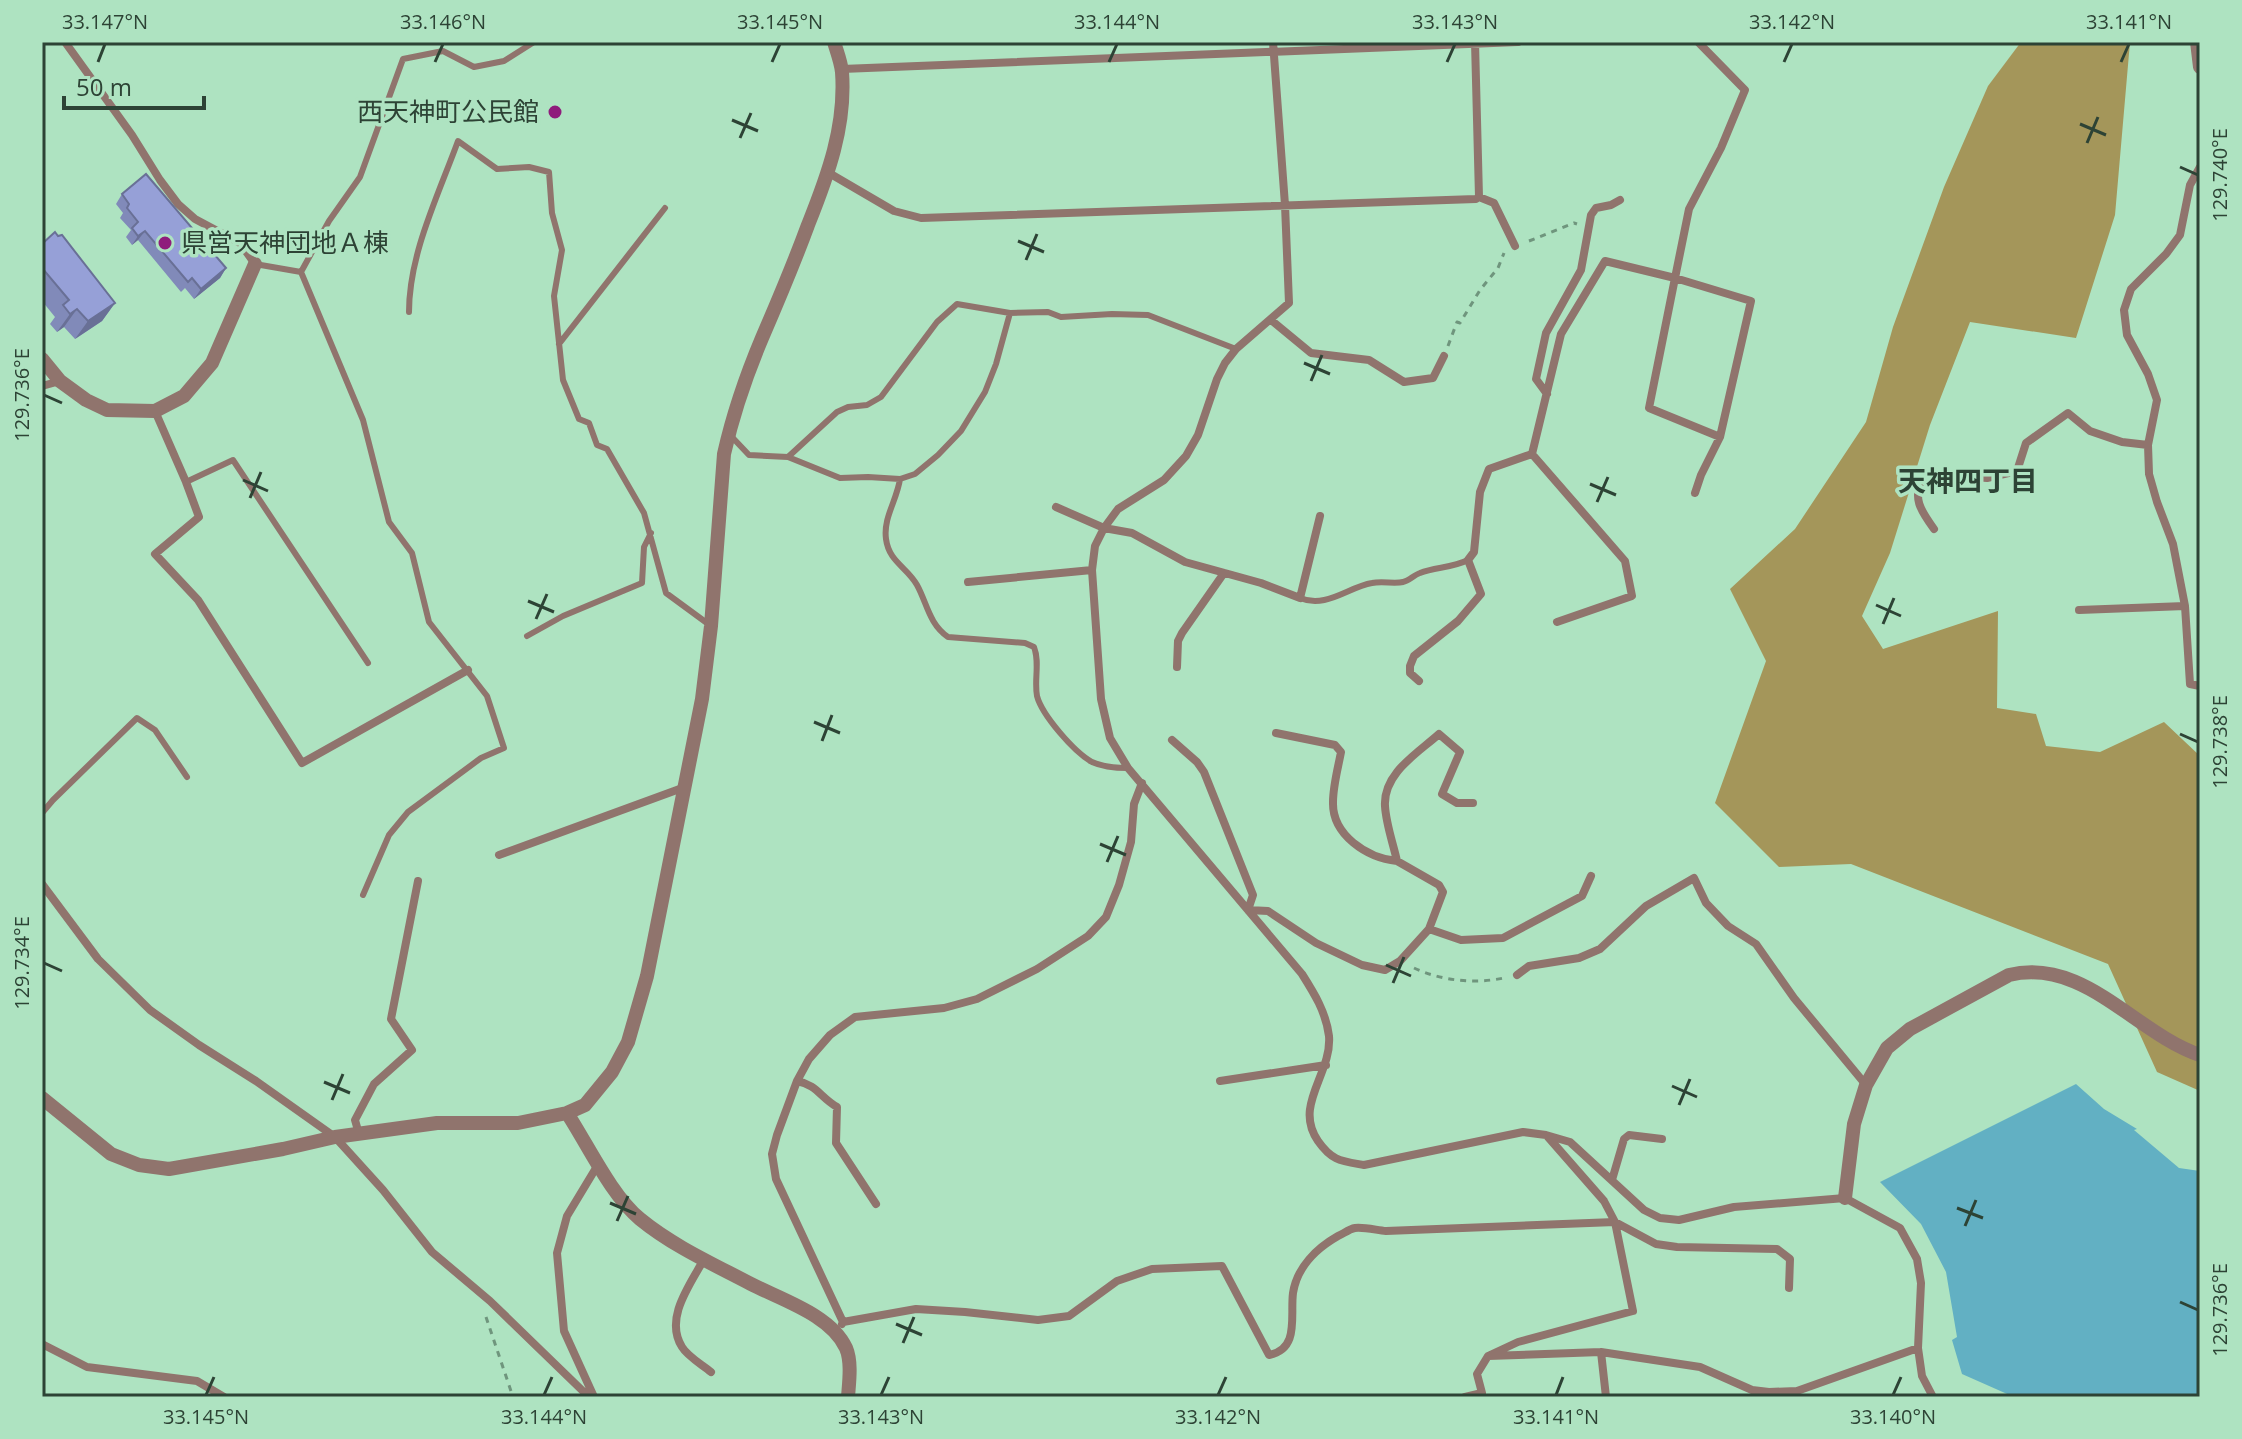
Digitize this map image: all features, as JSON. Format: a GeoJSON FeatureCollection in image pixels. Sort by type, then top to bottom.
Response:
{"type":"FeatureCollection","features":[{"type":"Feature","properties":{"kind":"street"},"geometry":{"type":"LineString","coordinates":[[42,359],[60,381],[86,400],[107,410],[155,411],[184,396],[212,363],[255,264],[240,243],[195,219],[178,204],[65,42]]}},
{"type":"Feature","properties":{"kind":"street"},"geometry":{"type":"LineString","coordinates":[[42,1098],[111,1154],[139,1165],[169,1169],[335,1137],[437,1123],[518,1123],[567,1113],[585,1105],[612,1072],[628,1042],[647,976],[702,699],[711,626],[722,476],[733,413],[829,173],[838,136],[842,69],[834,42]]}},
{"type":"Feature","properties":{"kind":"street"},"geometry":{"type":"LineString","coordinates":[[842,69],[1273,46],[1518,42]]}},
{"type":"Feature","properties":{"kind":"street"},"geometry":{"type":"LineString","coordinates":[[1698,42],[1745,90],[1721,148],[1689,209],[1649,408],[1720,437]]}},
{"type":"Feature","properties":{"kind":"street"},"geometry":{"type":"LineString","coordinates":[[2197,42],[2200,67]]}},
{"type":"Feature","properties":{"kind":"street"},"geometry":{"type":"LineString","coordinates":[[1475,43],[1479,197]]}},
{"type":"Feature","properties":{"kind":"street"},"geometry":{"type":"LineString","coordinates":[[1273,46],[1289,303],[1236,349],[1225,363],[1198,435],[1186,456],[1164,480],[1118,509],[1095,546],[1092,570],[1101,699],[1110,738],[1128,768],[1302,974],[1321,1004],[1329,1036],[1326,1065],[1308,1107],[1310,1130],[1327,1154],[1339,1161],[1364,1165],[1523,1132],[1570,1142],[1644,1210],[1660,1218],[1679,1220],[1734,1207],[1845,1198],[1900,1228],[1917,1259],[1921,1283],[1918,1348],[1922,1376],[1933,1397]]}},
{"type":"Feature","properties":{"kind":"street"},"geometry":{"type":"LineString","coordinates":[[2200,167],[2190,185],[2180,235],[2131,289],[2124,310],[2127,335],[2148,374],[2157,400],[2148,445],[2149,474],[2173,544],[2185,606],[2190,684],[2200,686]]}},
{"type":"Feature","properties":{"kind":"street"},"geometry":{"type":"LineString","coordinates":[[829,173],[894,211],[921,218],[1479,197],[1494,203],[1515,246]]}},
{"type":"Feature","properties":{"kind":"street"},"geometry":{"type":"LineString","coordinates":[[1547,394],[1536,379],[1546,333],[1581,270],[1591,215],[1596,208],[1620,200]]}},
{"type":"Feature","properties":{"kind":"street"},"geometry":{"type":"LineString","coordinates":[[1532,454],[1561,334],[1605,261],[1751,301],[1720,437],[1695,493]]}},
{"type":"Feature","properties":{"kind":"street"},"geometry":{"type":"LineString","coordinates":[[1271,320],[1311,353],[1369,360],[1404,382],[1433,378],[1444,356]]}},
{"type":"Feature","properties":{"kind":"street"},"geometry":{"type":"LineString","coordinates":[[42,386],[60,381]]}},
{"type":"Feature","properties":{"kind":"street"},"geometry":{"type":"LineString","coordinates":[[155,411],[199,517],[155,554],[198,600],[302,763],[468,670]]}},
{"type":"Feature","properties":{"kind":"street"},"geometry":{"type":"LineString","coordinates":[[1934,529],[1918,507],[1918,487],[1924,477],[1936,474],[1987,478],[2017,471],[2026,443],[2068,413],[2090,431],[2122,442],[2148,445]]}},
{"type":"Feature","properties":{"kind":"street"},"geometry":{"type":"LineString","coordinates":[[1419,681],[1410,673],[1414,656],[1458,621],[1481,594],[1468,560],[1474,552],[1480,492],[1489,469],[1532,454]]}},
{"type":"Feature","properties":{"kind":"street"},"geometry":{"type":"LineString","coordinates":[[1532,454],[1625,561],[1632,596],[1557,622]]}},
{"type":"Feature","properties":{"kind":"street"},"geometry":{"type":"LineString","coordinates":[[1056,507],[1104,528],[1132,533],[1174,558],[1261,583],[1300,598],[1320,516]]}},
{"type":"Feature","properties":{"kind":"street"},"geometry":{"type":"LineString","coordinates":[[968,582],[1092,570]]}},
{"type":"Feature","properties":{"kind":"street"},"geometry":{"type":"LineString","coordinates":[[1177,667],[1178,641],[1182,633],[1224,573]]}},
{"type":"Feature","properties":{"kind":"street"},"geometry":{"type":"LineString","coordinates":[[2079,610],[2185,606]]}},
{"type":"Feature","properties":{"kind":"street"},"geometry":{"type":"LineString","coordinates":[[1248,910],[1268,911],[1316,943],[1362,965],[1385,970],[1400,961],[1429,929],[1443,892],[1439,885],[1397,861],[1386,860],[1352,844],[1337,822],[1332,804],[1341,752],[1335,745],[1276,733]]}},
{"type":"Feature","properties":{"kind":"street"},"geometry":{"type":"LineString","coordinates":[[1397,861],[1385,805],[1387,788],[1395,773],[1439,734],[1460,752],[1442,794],[1457,803],[1473,803]]}},
{"type":"Feature","properties":{"kind":"street"},"geometry":{"type":"LineString","coordinates":[[1172,740],[1204,772],[1253,895],[1248,910]]}},
{"type":"Feature","properties":{"kind":"street"},"geometry":{"type":"LineString","coordinates":[[848,1397],[847,1351],[840,1327],[776,1179],[772,1154],[797,1081],[809,1059],[830,1035],[855,1017],[944,1008],[977,999],[1037,969],[1088,936],[1106,917],[1119,885],[1131,842],[1134,804],[1142,783]]}},
{"type":"Feature","properties":{"kind":"street"},"geometry":{"type":"LineString","coordinates":[[499,855],[685,787]]}},
{"type":"Feature","properties":{"kind":"street"},"geometry":{"type":"LineString","coordinates":[[1429,929],[1461,940],[1503,938],[1582,896],[1591,876]]}},
{"type":"Feature","properties":{"kind":"street"},"geometry":{"type":"LineString","coordinates":[[1517,975],[1529,966],[1579,958],[1600,949],[1646,906],[1694,878],[1706,903],[1728,926],[1756,944],[1794,998],[1866,1085]]}},
{"type":"Feature","properties":{"kind":"street"},"geometry":{"type":"LineString","coordinates":[[359,1135],[355,1120],[374,1084],[412,1050],[391,1019],[418,881]]}},
{"type":"Feature","properties":{"kind":"street"},"geometry":{"type":"LineString","coordinates":[[42,884],[98,959],[150,1010],[335,1137],[383,1190],[432,1252],[490,1301],[592,1397]]}},
{"type":"Feature","properties":{"kind":"street"},"geometry":{"type":"LineString","coordinates":[[1845,1198],[1854,1124],[1866,1085],[1887,1048],[1910,1029],[2009,975],[2023,971],[2058,976],[2086,985],[2136,1020],[2185,1050],[2200,1055]]}},
{"type":"Feature","properties":{"kind":"street"},"geometry":{"type":"LineString","coordinates":[[1220,1081],[1326,1065]]}},
{"type":"Feature","properties":{"kind":"street"},"geometry":{"type":"LineString","coordinates":[[797,1081],[809,1083],[837,1107],[836,1143],[876,1204]]}},
{"type":"Feature","properties":{"kind":"street"},"geometry":{"type":"LineString","coordinates":[[567,1113],[622,1200],[639,1218],[673,1243],[840,1327],[916,1309],[1038,1320],[1069,1316],[1117,1281],[1152,1269],[1222,1266],[1269,1355],[1277,1354],[1288,1345],[1292,1332],[1293,1290],[1306,1262],[1321,1246],[1354,1228],[1386,1231],[1615,1222],[1656,1244],[1777,1249],[1790,1259],[1789,1288]]}},
{"type":"Feature","properties":{"kind":"street"},"geometry":{"type":"LineString","coordinates":[[1465,1397],[1483,1395],[1477,1374],[1488,1356],[1518,1342],[1633,1311],[1615,1222],[1604,1201],[1546,1135]]}},
{"type":"Feature","properties":{"kind":"street"},"geometry":{"type":"LineString","coordinates":[[1612,1180],[1624,1139],[1629,1135],[1662,1139]]}},
{"type":"Feature","properties":{"kind":"street"},"geometry":{"type":"LineString","coordinates":[[592,1397],[564,1331],[557,1253],[567,1216],[599,1163]]}},
{"type":"Feature","properties":{"kind":"street"},"geometry":{"type":"LineString","coordinates":[[704,1259],[677,1310],[676,1327],[683,1348],[711,1372]]}},
{"type":"Feature","properties":{"kind":"street"},"geometry":{"type":"LineString","coordinates":[[42,1344],[87,1367],[197,1381],[224,1397]]}},
{"type":"Feature","properties":{"kind":"street"},"geometry":{"type":"LineString","coordinates":[[1488,1356],[1601,1352],[1700,1367],[1752,1390],[1769,1392],[1797,1391],[1918,1348]]}},
{"type":"Feature","properties":{"kind":"street"},"geometry":{"type":"LineString","coordinates":[[1601,1352],[1606,1397]]}},
{"type":"Feature","properties":{"kind":"lane"},"geometry":{"type":"LineString","coordinates":[[301,272],[329,221],[360,177],[403,59],[443,51],[474,67],[504,61],[534,42]]}},
{"type":"Feature","properties":{"kind":"lane"},"geometry":{"type":"LineString","coordinates":[[409,312],[418,250],[458,141],[497,169],[529,167],[549,172],[552,213],[562,250],[554,296],[563,380],[579,419],[589,423],[597,445],[607,449],[644,513],[666,593],[711,626]]}},
{"type":"Feature","properties":{"kind":"lane"},"geometry":{"type":"LineString","coordinates":[[559,344],[665,208]]}},
{"type":"Feature","properties":{"kind":"lane"},"geometry":{"type":"LineString","coordinates":[[255,264],[301,272]]}},
{"type":"Feature","properties":{"kind":"lane"},"geometry":{"type":"LineString","coordinates":[[301,272],[363,420],[389,522],[412,553],[429,622],[487,696],[504,748],[481,758],[408,812],[389,835],[363,895]]}},
{"type":"Feature","properties":{"kind":"lane"},"geometry":{"type":"LineString","coordinates":[[788,457],[837,412],[867,405],[881,397],[937,322],[957,304],[1010,313],[1048,312],[1061,317],[1148,315],[1236,349]]}},
{"type":"Feature","properties":{"kind":"lane"},"geometry":{"type":"LineString","coordinates":[[729,433],[749,455],[788,457],[840,478],[900,479],[915,474],[961,431],[985,392],[1010,313]]}},
{"type":"Feature","properties":{"kind":"lane"},"geometry":{"type":"LineString","coordinates":[[186,482],[233,460],[368,663]]}},
{"type":"Feature","properties":{"kind":"lane"},"geometry":{"type":"LineString","coordinates":[[900,479],[886,521],[886,539],[892,558],[916,583],[939,631],[948,637],[1025,643],[1034,647],[1037,654],[1037,696],[1045,714],[1079,753],[1092,762],[1113,769],[1128,768]]}},
{"type":"Feature","properties":{"kind":"lane"},"geometry":{"type":"LineString","coordinates":[[527,636],[563,616],[642,583],[644,547],[651,533]]}},
{"type":"Feature","properties":{"kind":"lane"},"geometry":{"type":"LineString","coordinates":[[1300,598],[1326,600],[1368,583],[1403,582],[1421,573],[1468,560]]}},
{"type":"Feature","properties":{"kind":"lane"},"geometry":{"type":"LineString","coordinates":[[42,813],[137,718],[155,730],[187,777]]}},
{"type":"Feature","properties":{"kind":"path"},"geometry":{"type":"LineString","coordinates":[[1444,356],[1457,322],[1460,323],[1498,268],[1505,252],[1574,223],[1589,227]]}},
{"type":"Feature","properties":{"kind":"path"},"geometry":{"type":"LineString","coordinates":[[1400,961],[1431,976],[1458,980],[1490,981],[1517,975]]}},
{"type":"Feature","properties":{"kind":"path"},"geometry":{"type":"LineString","coordinates":[[490,1301],[484,1312],[513,1397]]}},
{"type":"Feature","properties":{"kind":"shaded area"},"geometry":{"type":"Polygon","coordinates":[[[2021,42],[2130,42],[2115,215],[2076,338],[1970,322],[1930,425],[1890,553],[1862,616],[1883,649],[1998,611],[1997,708],[2036,714],[2046,746],[2100,752],[2164,722],[2200,756],[2200,1091],[2157,1072],[2108,964],[1851,864],[1779,867],[1715,803],[1766,661],[1730,589],[1795,529],[1866,422],[1893,327],[1944,187],[1988,86],[2021,42]]]}},
{"type":"Feature","properties":{"kind":"water"},"geometry":{"type":"Polygon","coordinates":[[[2076,1084],[2104,1109],[2137,1129],[2134,1130],[2179,1168],[2200,1171],[2200,1397],[2014,1397],[1962,1374],[1952,1340],[1957,1337],[1946,1272],[1921,1224],[1880,1182],[2076,1084]]]}},
{"type":"Feature","properties":{"kind":"building","name":"県営天神団地Ａ棟"},"geometry":{"type":"Polygon","coordinates":[[[146,174],[226,268],[201,289],[192,278],[188,282],[145,231],[138,236],[132,228],[138,222],[127,208],[129,204],[122,194],[146,174]]]}},
{"type":"Feature","properties":{"kind":"building"},"geometry":{"type":"Polygon","coordinates":[[[55,232],[58,236],[62,235],[115,303],[88,321],[77,309],[70,314],[63,305],[69,300],[42,268],[42,244],[55,232]]]}},
{"type":"Feature","properties":{"kind":"place","name":"西天神町公民館"},"geometry":{"type":"Point","coordinates":[555,112]}},
{"type":"Feature","properties":{"kind":"place","name":"県営天神団地Ａ棟"},"geometry":{"type":"Point","coordinates":[165,243]}},
{"type":"Feature","properties":{"kind":"district","name":"天神四丁目"},"geometry":{"type":"Point","coordinates":[1968,481]}}]}
